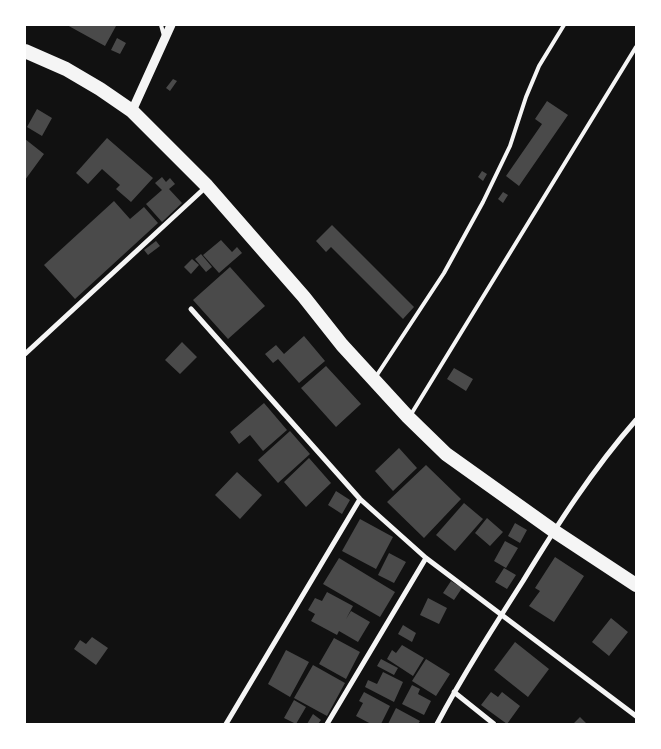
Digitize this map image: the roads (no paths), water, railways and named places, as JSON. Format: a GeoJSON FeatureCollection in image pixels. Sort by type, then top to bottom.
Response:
{"type":"FeatureCollection","features":[{"type":"Feature","properties":{"kind":"highway"},"geometry":{"type":"LineString","coordinates":[[25,51],[66,70],[100,89],[132,111],[207,186],[342,345],[408,418],[446,454],[554,531],[636,585]]}},
{"type":"Feature","properties":{"kind":"street"},"geometry":{"type":"LineString","coordinates":[[132,111],[171,25]]}},
{"type":"Feature","properties":{"kind":"street"},"geometry":{"type":"LineString","coordinates":[[25,354],[207,186]]}},
{"type":"Feature","properties":{"kind":"street"},"geometry":{"type":"LineString","coordinates":[[191,309],[360,499],[426,558],[636,716]]}},
{"type":"Feature","properties":{"kind":"street"},"geometry":{"type":"LineString","coordinates":[[437,724],[454,692],[554,531],[617,441],[636,420]]}},
{"type":"Feature","properties":{"kind":"street"},"geometry":{"type":"LineString","coordinates":[[226,724],[360,499]]}},
{"type":"Feature","properties":{"kind":"street"},"geometry":{"type":"LineString","coordinates":[[327,724],[426,558]]}},
{"type":"Feature","properties":{"kind":"street"},"geometry":{"type":"LineString","coordinates":[[454,692],[494,724]]}},
{"type":"Feature","properties":{"kind":"lane"},"geometry":{"type":"LineString","coordinates":[[161,25],[165,38]]}},
{"type":"Feature","properties":{"kind":"lane"},"geometry":{"type":"LineString","coordinates":[[374,379],[444,273],[483,202],[510,146],[526,97],[539,66],[564,25]]}},
{"type":"Feature","properties":{"kind":"lane"},"geometry":{"type":"LineString","coordinates":[[408,418],[636,47]]}}]}
